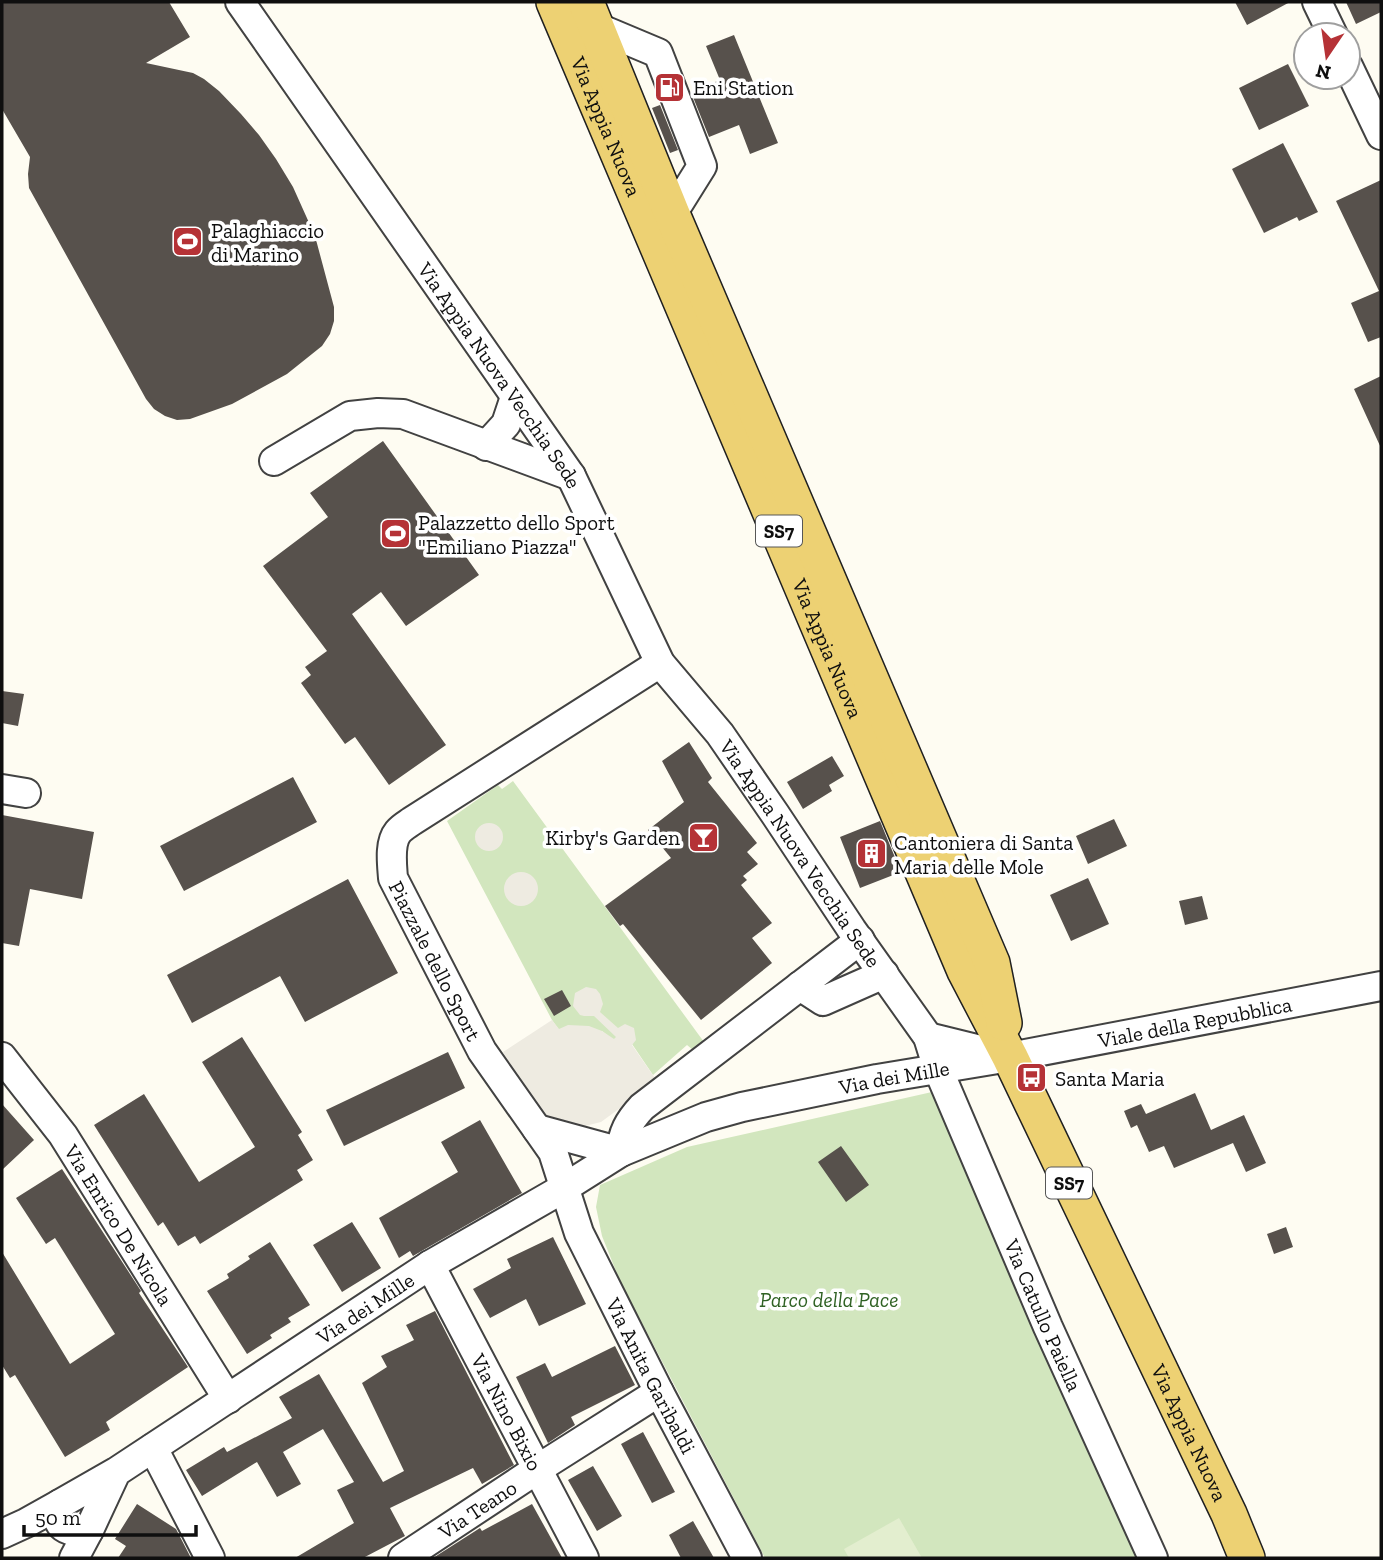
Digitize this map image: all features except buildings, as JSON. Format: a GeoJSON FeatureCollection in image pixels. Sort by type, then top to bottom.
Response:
{"type":"FeatureCollection","features":[{"type":"Feature","properties":{"kind":"main road","name":"Via Appia Nuova"},"geometry":{"type":"LineString","coordinates":[[554,2],[965,971],[1010,1058],[1229,1514],[1247,1558]]}},
{"type":"Feature","properties":{"kind":"main road","name":"Via Appia Nuova"},"geometry":{"type":"LineString","coordinates":[[591,14],[672,214],[992,963],[1010,1058]]}},
{"type":"Feature","properties":{"kind":"main road","name":"Via Appia Nuova"},"geometry":{"type":"LineString","coordinates":[[1129,1309],[1221,1558]]}},
{"type":"Feature","properties":{"kind":"street","name":"Via Appia Nuova Vecchia Sede"},"geometry":{"type":"LineString","coordinates":[[240,2],[571,476],[660,663],[720,734],[928,1037],[938,1069]]}},
{"type":"Feature","properties":{"kind":"street"},"geometry":{"type":"LineString","coordinates":[[1317,2],[1326,21]]}},
{"type":"Feature","properties":{"kind":"street"},"geometry":{"type":"LineString","coordinates":[[591,14],[658,53],[702,166],[672,214]]}},
{"type":"Feature","properties":{"kind":"street"},"geometry":{"type":"LineString","coordinates":[[1360,91],[1381,135]]}},
{"type":"Feature","properties":{"kind":"street"},"geometry":{"type":"LineString","coordinates":[[486,446],[506,424],[515,397]]}},
{"type":"Feature","properties":{"kind":"street"},"geometry":{"type":"LineString","coordinates":[[274,461],[351,416],[403,414],[571,476]]}},
{"type":"Feature","properties":{"kind":"street","name":"Piazzale dello Sport"},"geometry":{"type":"LineString","coordinates":[[564,1188],[553,1152],[482,1051],[393,878],[391,862],[394,844],[397,832],[412,821],[660,663]]}},
{"type":"Feature","properties":{"kind":"street"},"geometry":{"type":"LineString","coordinates":[[537,1129],[621,1152],[621,1142],[627,1125],[642,1107],[860,940]]}},
{"type":"Feature","properties":{"kind":"street"},"geometry":{"type":"LineString","coordinates":[[800,985],[823,1001],[884,974]]}},
{"type":"Feature","properties":{"kind":"street","name":"Viale della Repubblica"},"geometry":{"type":"LineString","coordinates":[[1010,1058],[1381,986]]}},
{"type":"Feature","properties":{"kind":"street"},"geometry":{"type":"LineString","coordinates":[[928,1037],[1010,1058]]}},
{"type":"Feature","properties":{"kind":"street","name":"Via Enrico De Nicola"},"geometry":{"type":"LineString","coordinates":[[2,1057],[63,1135],[228,1399]]}},
{"type":"Feature","properties":{"kind":"street","name":"Via dei Mille"},"geometry":{"type":"LineString","coordinates":[[71,1520],[116,1472],[430,1265],[621,1152],[706,1118],[743,1107],[938,1069],[1010,1058]]}},
{"type":"Feature","properties":{"kind":"street","name":"Via Catullo Paiella"},"geometry":{"type":"LineString","coordinates":[[938,1069],[1048,1326],[1153,1558]]}},
{"type":"Feature","properties":{"kind":"street","name":"Via Anita Garibaldi"},"geometry":{"type":"LineString","coordinates":[[564,1188],[579,1233],[747,1558]]}},
{"type":"Feature","properties":{"kind":"street","name":"Via Nino Bixio"},"geometry":{"type":"LineString","coordinates":[[430,1265],[584,1558]]}},
{"type":"Feature","properties":{"kind":"street","name":"Via Teano"},"geometry":{"type":"LineString","coordinates":[[403,1558],[659,1392]]}},
{"type":"Feature","properties":{"kind":"street"},"geometry":{"type":"LineString","coordinates":[[153,1448],[210,1558]]}},
{"type":"Feature","properties":{"kind":"street"},"geometry":{"type":"LineString","coordinates":[[14,1528],[39,1522],[71,1520],[116,1472]]}},
{"type":"Feature","properties":{"kind":"street"},"geometry":{"type":"LineString","coordinates":[[71,1520],[74,1558]]}},
{"type":"Feature","properties":{"kind":"green space"},"geometry":{"type":"Polygon","coordinates":[[[513,781],[704,1042],[693,1050],[687,1045],[653,1075],[632,1044],[613,1040],[602,1031],[559,1030],[447,821],[498,785],[502,789],[513,781]]]}},
{"type":"Feature","properties":{"kind":"green space","name":"Parco della Pace"},"geometry":{"type":"Polygon","coordinates":[[[932,1092],[1136,1558],[765,1558],[620,1281],[602,1236],[596,1207],[600,1185],[687,1147],[932,1092]]]}},
{"type":"Feature","properties":{"kind":"green space"},"geometry":{"type":"Polygon","coordinates":[[[899,1518],[922,1558],[849,1558],[844,1549],[899,1518]]]}},
{"type":"Feature","properties":{"kind":"shaded area"},"geometry":{"type":"Polygon","coordinates":[[[489,823],[499,827],[503,837],[499,847],[489,851],[479,847],[475,837],[479,827],[489,823]]]}},
{"type":"Feature","properties":{"kind":"shaded area"},"geometry":{"type":"Polygon","coordinates":[[[521,872],[533,877],[538,889],[533,901],[521,906],[509,901],[504,889],[509,877],[521,872]]]}},
{"type":"Feature","properties":{"kind":"shaded area"},"geometry":{"type":"Polygon","coordinates":[[[586,987],[596,989],[600,994],[603,1004],[600,1012],[618,1028],[625,1024],[634,1028],[636,1040],[632,1045],[657,1081],[601,1122],[581,1127],[553,1121],[546,1116],[535,1104],[503,1052],[552,1020],[559,1029],[568,1025],[589,1026],[614,1039],[616,1037],[594,1016],[580,1015],[573,1006],[575,993],[586,987]]]}},
{"type":"Feature","properties":{"kind":"place","name":"Eni Station"},"geometry":{"type":"Point","coordinates":[670,87]}},
{"type":"Feature","properties":{"kind":"place","name":"Palaghiaccio di Marino"},"geometry":{"type":"Point","coordinates":[188,242]}},
{"type":"Feature","properties":{"kind":"place","name":"Palazzetto dello Sport \"Emiliano Piazza\""},"geometry":{"type":"Point","coordinates":[395,534]}},
{"type":"Feature","properties":{"kind":"place","name":"Kirby's Garden"},"geometry":{"type":"Point","coordinates":[703,837]}},
{"type":"Feature","properties":{"kind":"place","name":"Cantoniera di Santa Maria delle Mole"},"geometry":{"type":"Point","coordinates":[871,854]}},
{"type":"Feature","properties":{"kind":"place","name":"Santa Maria"},"geometry":{"type":"Point","coordinates":[1032,1078]}}]}
